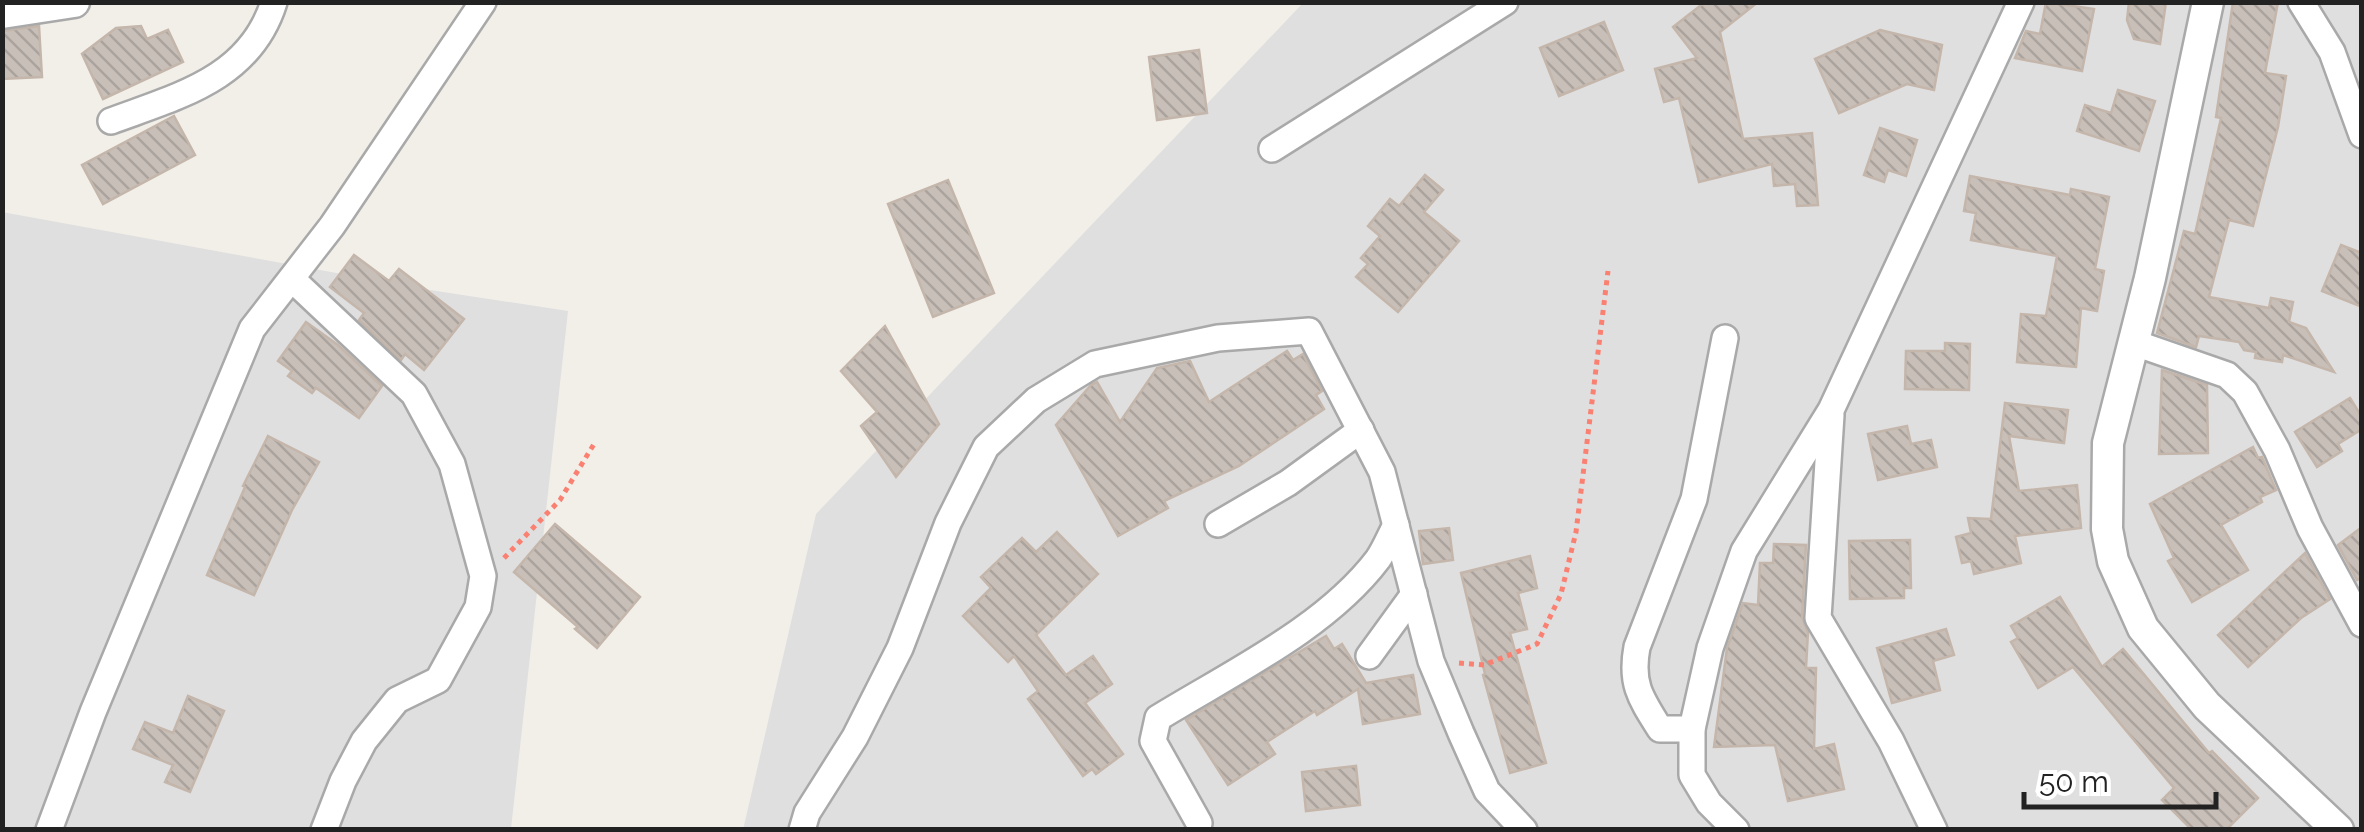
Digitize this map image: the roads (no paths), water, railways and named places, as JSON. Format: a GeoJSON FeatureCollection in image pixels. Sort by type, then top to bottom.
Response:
{"type":"FeatureCollection","features":[{"type":"Feature","properties":{"kind":"street"},"geometry":{"type":"LineString","coordinates":[[2,13],[74,2]]}},
{"type":"Feature","properties":{"kind":"street"},"geometry":{"type":"LineString","coordinates":[[111,121],[181,94],[234,66],[254,44],[274,2]]}},
{"type":"Feature","properties":{"kind":"street"},"geometry":{"type":"LineString","coordinates":[[50,830],[93,712],[252,330],[292,280],[483,2]]}},
{"type":"Feature","properties":{"kind":"street"},"geometry":{"type":"LineString","coordinates":[[1272,150],[1505,2]]}},
{"type":"Feature","properties":{"kind":"street"},"geometry":{"type":"LineString","coordinates":[[1736,830],[1709,802],[1692,775],[1692,729],[1710,648],[1744,552],[1831,410],[2020,2]]}},
{"type":"Feature","properties":{"kind":"street"},"geometry":{"type":"LineString","coordinates":[[2208,2],[2150,278],[2108,443],[2107,529],[2113,561],[2143,628],[2208,706],[2338,830]]}},
{"type":"Feature","properties":{"kind":"street"},"geometry":{"type":"LineString","coordinates":[[2301,2],[2332,52],[2362,136]]}},
{"type":"Feature","properties":{"kind":"street"},"geometry":{"type":"LineString","coordinates":[[292,280],[414,394],[452,464],[483,576],[478,607],[438,680],[397,700],[364,741],[324,830]]}},
{"type":"Feature","properties":{"kind":"street"},"geometry":{"type":"LineString","coordinates":[[802,830],[807,813],[855,737],[900,648],[948,523],[986,447],[1036,400],[1095,364],[1218,338],[1309,332],[1382,472],[1431,661],[1487,791],[1524,830]]}},
{"type":"Feature","properties":{"kind":"street"},"geometry":{"type":"LineString","coordinates":[[1692,729],[1660,729],[1634,682],[1633,668],[1636,647],[1694,499],[1725,338]]}},
{"type":"Feature","properties":{"kind":"street"},"geometry":{"type":"LineString","coordinates":[[2132,342],[2227,375],[2245,392],[2277,450],[2310,528],[2362,624]]}},
{"type":"Feature","properties":{"kind":"street"},"geometry":{"type":"LineString","coordinates":[[1831,410],[1818,618],[1891,742],[1934,830]]}},
{"type":"Feature","properties":{"kind":"street"},"geometry":{"type":"LineString","coordinates":[[1218,524],[1288,483],[1361,430]]}},
{"type":"Feature","properties":{"kind":"street"},"geometry":{"type":"LineString","coordinates":[[1199,822],[1153,741],[1158,718],[1306,628],[1348,592],[1379,558],[1396,524]]}},
{"type":"Feature","properties":{"kind":"street"},"geometry":{"type":"LineString","coordinates":[[1369,656],[1414,594]]}}]}
